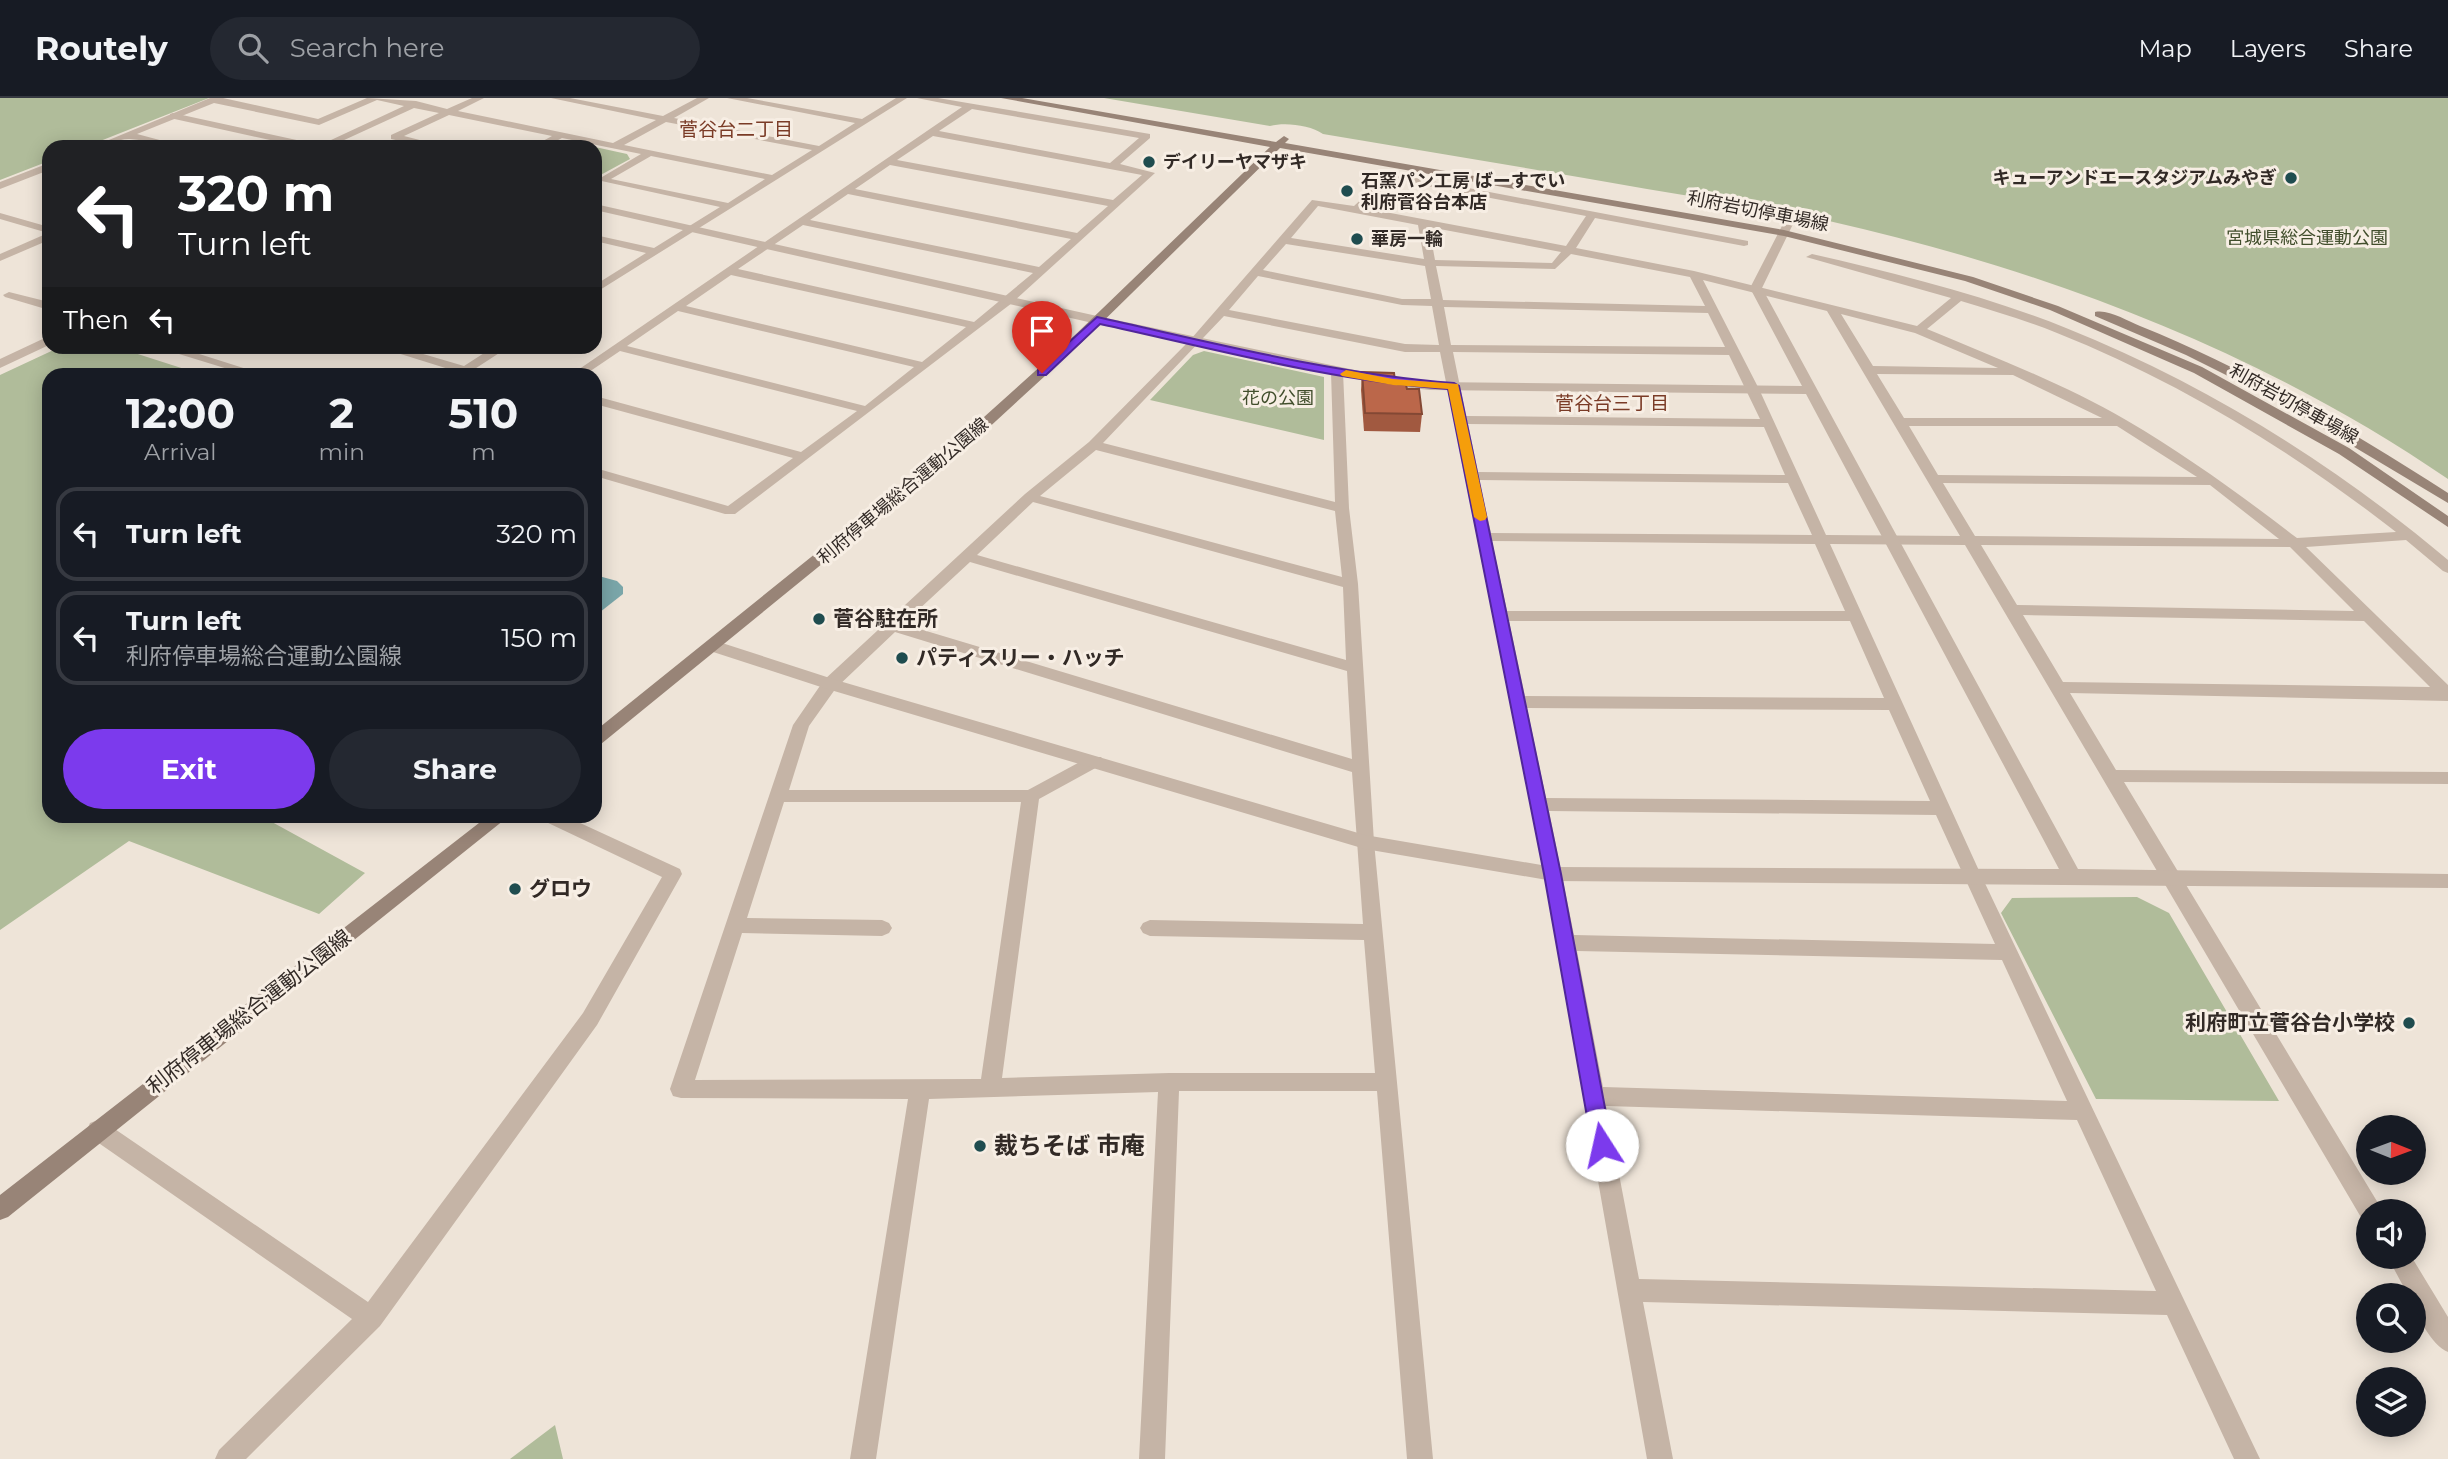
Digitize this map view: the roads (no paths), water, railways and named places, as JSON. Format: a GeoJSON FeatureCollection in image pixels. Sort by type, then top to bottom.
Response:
{"type":"FeatureCollection","features":[{"type":"Feature","properties":{"kind":"main road","name":"利府岩切停車場線"},"geometry":{"type":"LineString","coordinates":[[1006,98],[1282,140]]}},
{"type":"Feature","properties":{"kind":"main road","name":"利府岩切停車場線"},"geometry":{"type":"LineString","coordinates":[[1055,98],[1282,140],[1861,239],[1995,276],[2136,328],[2229,370],[2302,408],[2448,499]]}},
{"type":"Feature","properties":{"kind":"main road","name":"利府停車場総合運動公園線"},"geometry":{"type":"LineString","coordinates":[[602,734],[979,429],[1097,320],[1282,140]]}},
{"type":"Feature","properties":{"kind":"main road","name":"利府岩切停車場線"},"geometry":{"type":"LineString","coordinates":[[1786,228],[1969,279],[2054,308],[2121,335],[2197,370],[2294,421],[2344,451],[2448,523]]}},
{"type":"Feature","properties":{"kind":"main road","name":"利府停車場総合運動公園線"},"geometry":{"type":"LineString","coordinates":[[0,1209],[491,823]]}},
{"type":"Feature","properties":{"kind":"street"},"geometry":{"type":"LineString","coordinates":[[114,140],[215,99],[319,122],[376,98],[585,140]]}},
{"type":"Feature","properties":{"kind":"street"},"geometry":{"type":"LineString","coordinates":[[336,140],[429,98]]}},
{"type":"Feature","properties":{"kind":"street"},"geometry":{"type":"LineString","coordinates":[[408,140],[394,137],[479,98]]}},
{"type":"Feature","properties":{"kind":"street"},"geometry":{"type":"LineString","coordinates":[[556,98],[821,149]]}},
{"type":"Feature","properties":{"kind":"street"},"geometry":{"type":"LineString","coordinates":[[614,146],[704,98]]}},
{"type":"Feature","properties":{"kind":"street"},"geometry":{"type":"LineString","coordinates":[[732,98],[863,122]]}},
{"type":"Feature","properties":{"kind":"street"},"geometry":{"type":"LineString","coordinates":[[602,284],[902,98]]}},
{"type":"Feature","properties":{"kind":"street"},"geometry":{"type":"LineString","coordinates":[[922,98],[1147,136],[1112,166]]}},
{"type":"Feature","properties":{"kind":"street"},"geometry":{"type":"LineString","coordinates":[[587,368],[970,106]]}},
{"type":"Feature","properties":{"kind":"street"},"geometry":{"type":"LineString","coordinates":[[173,116],[282,140]]}},
{"type":"Feature","properties":{"kind":"street"},"geometry":{"type":"LineString","coordinates":[[602,474],[730,511],[1008,301],[1150,173],[932,133]]}},
{"type":"Feature","properties":{"kind":"street"},"geometry":{"type":"LineString","coordinates":[[127,135],[150,140]]}},
{"type":"Feature","properties":{"kind":"street"},"geometry":{"type":"LineString","coordinates":[[551,140],[561,135]]}},
{"type":"Feature","properties":{"kind":"street"},"geometry":{"type":"LineString","coordinates":[[602,144],[774,178]]}},
{"type":"Feature","properties":{"kind":"street"},"geometry":{"type":"LineString","coordinates":[[650,153],[602,180],[729,206]]}},
{"type":"Feature","properties":{"kind":"street"},"geometry":{"type":"LineString","coordinates":[[890,162],[1116,204]]}},
{"type":"Feature","properties":{"kind":"street"},"geometry":{"type":"LineString","coordinates":[[0,186],[42,170]]}},
{"type":"Feature","properties":{"kind":"street"},"geometry":{"type":"LineString","coordinates":[[1356,210],[1385,183],[1401,178],[1744,243]]}},
{"type":"Feature","properties":{"kind":"street"},"geometry":{"type":"LineString","coordinates":[[847,191],[1079,237]]}},
{"type":"Feature","properties":{"kind":"street"},"geometry":{"type":"LineString","coordinates":[[1386,1082],[1169,1082],[920,1090],[681,1089],[801,725],[830,684],[1030,497],[1094,445],[1195,342],[1316,202],[1756,288],[1919,330],[2020,373],[2120,422],[2213,481],[2294,543],[2447,694]]}},
{"type":"Feature","properties":{"kind":"street"},"geometry":{"type":"LineString","coordinates":[[602,209],[1008,301],[1393,382],[1454,386],[1813,390]]}},
{"type":"Feature","properties":{"kind":"street"},"geometry":{"type":"LineString","coordinates":[[1284,240],[1430,262],[1555,266],[1593,213]]}},
{"type":"Feature","properties":{"kind":"street"},"geometry":{"type":"LineString","coordinates":[[0,216],[42,228]]}},
{"type":"Feature","properties":{"kind":"street"},"geometry":{"type":"LineString","coordinates":[[802,222],[1042,271]]}},
{"type":"Feature","properties":{"kind":"street"},"geometry":{"type":"LineString","coordinates":[[1423,223],[1446,350],[1553,874],[1660,1459]]}},
{"type":"Feature","properties":{"kind":"street"},"geometry":{"type":"LineString","coordinates":[[1756,288],[1786,228]]}},
{"type":"Feature","properties":{"kind":"street"},"geometry":{"type":"LineString","coordinates":[[0,258],[42,239]]}},
{"type":"Feature","properties":{"kind":"street"},"geometry":{"type":"LineString","coordinates":[[602,240],[656,252]]}},
{"type":"Feature","properties":{"kind":"street"},"geometry":{"type":"LineString","coordinates":[[1812,257],[1959,297],[2059,329],[2186,387],[2268,435],[2411,535],[2448,568]]}},
{"type":"Feature","properties":{"kind":"street"},"geometry":{"type":"LineString","coordinates":[[730,271],[976,326]]}},
{"type":"Feature","properties":{"kind":"street"},"geometry":{"type":"LineString","coordinates":[[1256,272],[1402,302],[1712,310]]}},
{"type":"Feature","properties":{"kind":"street"},"geometry":{"type":"LineString","coordinates":[[1694,274],[1753,389],[1791,479],[1941,808],[2247,1459]]}},
{"type":"Feature","properties":{"kind":"street"},"geometry":{"type":"LineString","coordinates":[[1756,288],[2072,876]]}},
{"type":"Feature","properties":{"kind":"street"},"geometry":{"type":"LineString","coordinates":[[9,295],[42,304]]}},
{"type":"Feature","properties":{"kind":"street"},"geometry":{"type":"LineString","coordinates":[[1919,330],[1959,297]]}},
{"type":"Feature","properties":{"kind":"street"},"geometry":{"type":"LineString","coordinates":[[676,307],[924,366]]}},
{"type":"Feature","properties":{"kind":"street"},"geometry":{"type":"LineString","coordinates":[[1831,307],[2363,1199]]}},
{"type":"Feature","properties":{"kind":"street"},"geometry":{"type":"LineString","coordinates":[[1221,312],[1405,348],[1732,351]]}},
{"type":"Feature","properties":{"kind":"street"},"geometry":{"type":"LineString","coordinates":[[0,364],[42,343]]}},
{"type":"Feature","properties":{"kind":"street"},"geometry":{"type":"LineString","coordinates":[[618,347],[867,410]]}},
{"type":"Feature","properties":{"kind":"street"},"geometry":{"type":"LineString","coordinates":[[187,354],[235,368]]}},
{"type":"Feature","properties":{"kind":"street"},"geometry":{"type":"LineString","coordinates":[[407,354],[450,368]]}},
{"type":"Feature","properties":{"kind":"street"},"geometry":{"type":"LineString","coordinates":[[468,368],[491,354]]}},
{"type":"Feature","properties":{"kind":"street"},"geometry":{"type":"LineString","coordinates":[[1868,370],[2020,373]]}},
{"type":"Feature","properties":{"kind":"street"},"geometry":{"type":"LineString","coordinates":[[1337,372],[1342,508],[1350,584],[1365,842],[1420,1459]]}},
{"type":"Feature","properties":{"kind":"street"},"geometry":{"type":"LineString","coordinates":[[602,402],[803,457]]}},
{"type":"Feature","properties":{"kind":"street"},"geometry":{"type":"LineString","coordinates":[[1461,420],[1766,422]]}},
{"type":"Feature","properties":{"kind":"street"},"geometry":{"type":"LineString","coordinates":[[1899,422],[2120,422]]}},
{"type":"Feature","properties":{"kind":"street"},"geometry":{"type":"LineString","coordinates":[[1094,445],[1342,508]]}},
{"type":"Feature","properties":{"kind":"street"},"geometry":{"type":"LineString","coordinates":[[1472,476],[1791,479]]}},
{"type":"Feature","properties":{"kind":"street"},"geometry":{"type":"LineString","coordinates":[[1933,479],[2213,481]]}},
{"type":"Feature","properties":{"kind":"street"},"geometry":{"type":"LineString","coordinates":[[1030,497],[1350,584]]}},
{"type":"Feature","properties":{"kind":"street"},"geometry":{"type":"LineString","coordinates":[[1484,537],[2294,543],[2411,535]]}},
{"type":"Feature","properties":{"kind":"street"},"geometry":{"type":"LineString","coordinates":[[966,556],[1354,668]]}},
{"type":"Feature","properties":{"kind":"street"},"geometry":{"type":"LineString","coordinates":[[2011,610],[2368,616]]}},
{"type":"Feature","properties":{"kind":"street"},"geometry":{"type":"LineString","coordinates":[[1500,616],[1854,616]]}},
{"type":"Feature","properties":{"kind":"street"},"geometry":{"type":"LineString","coordinates":[[892,626],[1360,768]]}},
{"type":"Feature","properties":{"kind":"street"},"geometry":{"type":"LineString","coordinates":[[713,646],[830,684],[1365,842],[1553,874],[1972,875],[2448,881]]}},
{"type":"Feature","properties":{"kind":"street"},"geometry":{"type":"LineString","coordinates":[[2056,687],[2447,694]]}},
{"type":"Feature","properties":{"kind":"street"},"geometry":{"type":"LineString","coordinates":[[1518,702],[1894,704]]}},
{"type":"Feature","properties":{"kind":"street"},"geometry":{"type":"LineString","coordinates":[[777,796],[1031,796],[1095,761]]}},
{"type":"Feature","properties":{"kind":"street"},"geometry":{"type":"LineString","coordinates":[[2109,776],[2448,778]]}},
{"type":"Feature","properties":{"kind":"street"},"geometry":{"type":"LineString","coordinates":[[990,1087],[1031,796]]}},
{"type":"Feature","properties":{"kind":"street"},"geometry":{"type":"LineString","coordinates":[[1538,804],[1941,808]]}},
{"type":"Feature","properties":{"kind":"street"},"geometry":{"type":"LineString","coordinates":[[228,1459],[372,1318],[590,1019],[673,874],[565,823]]}},
{"type":"Feature","properties":{"kind":"street"},"geometry":{"type":"LineString","coordinates":[[734,926],[881,928]]}},
{"type":"Feature","properties":{"kind":"street"},"geometry":{"type":"LineString","coordinates":[[1150,928],[1373,932]]}},
{"type":"Feature","properties":{"kind":"street"},"geometry":{"type":"LineString","coordinates":[[1565,943],[2008,952]]}},
{"type":"Feature","properties":{"kind":"street"},"geometry":{"type":"LineString","coordinates":[[1152,1459],[1169,1082]]}},
{"type":"Feature","properties":{"kind":"street"},"geometry":{"type":"LineString","coordinates":[[863,1459],[920,1090]]}},
{"type":"Feature","properties":{"kind":"street"},"geometry":{"type":"LineString","coordinates":[[1593,1096],[2083,1111]]}},
{"type":"Feature","properties":{"kind":"street"},"geometry":{"type":"LineString","coordinates":[[98,1130],[372,1318]]}},
{"type":"Feature","properties":{"kind":"street"},"geometry":{"type":"LineString","coordinates":[[2406,1269],[2448,1340]]}},
{"type":"Feature","properties":{"kind":"street"},"geometry":{"type":"LineString","coordinates":[[1629,1290],[2173,1303]]}},
{"type":"Feature","properties":{"kind":"water"},"geometry":{"type":"Polygon","coordinates":[[[602,577],[617,581],[623,587],[623,594],[602,610],[602,577]]]}},
{"type":"Feature","properties":{"kind":"place","name":"デイリーヤマザキ"},"geometry":{"type":"Point","coordinates":[1149,162]}},
{"type":"Feature","properties":{"kind":"place","name":"キューアンドエースタジアムみやぎ"},"geometry":{"type":"Point","coordinates":[2291,178]}},
{"type":"Feature","properties":{"kind":"place","name":"石窯パン工房 ばーすでい 利府菅谷台本店"},"geometry":{"type":"Point","coordinates":[1347,191]}},
{"type":"Feature","properties":{"kind":"place","name":"華房一輪"},"geometry":{"type":"Point","coordinates":[1357,239]}},
{"type":"Feature","properties":{"kind":"place","name":"菅谷駐在所"},"geometry":{"type":"Point","coordinates":[819,619]}},
{"type":"Feature","properties":{"kind":"place","name":"パティスリー・ハッチ"},"geometry":{"type":"Point","coordinates":[902,658]}},
{"type":"Feature","properties":{"kind":"place","name":"グロウ"},"geometry":{"type":"Point","coordinates":[515,889]}},
{"type":"Feature","properties":{"kind":"place","name":"利府町立菅谷台小学校"},"geometry":{"type":"Point","coordinates":[2409,1023]}},
{"type":"Feature","properties":{"kind":"place","name":"裁ちそば 市庵"},"geometry":{"type":"Point","coordinates":[980,1146]}},
{"type":"Feature","properties":{"kind":"district","name":"菅谷台二丁目"},"geometry":{"type":"Point","coordinates":[736,129]}},
{"type":"Feature","properties":{"kind":"district","name":"菅谷台三丁目"},"geometry":{"type":"Point","coordinates":[1612,403]}},
{"type":"Feature","properties":{"kind":"park label","name":"宮城県総合運動公園"},"geometry":{"type":"Point","coordinates":[2307,238]}},
{"type":"Feature","properties":{"kind":"park label","name":"花の公園"},"geometry":{"type":"Point","coordinates":[1278,398]}}]}
